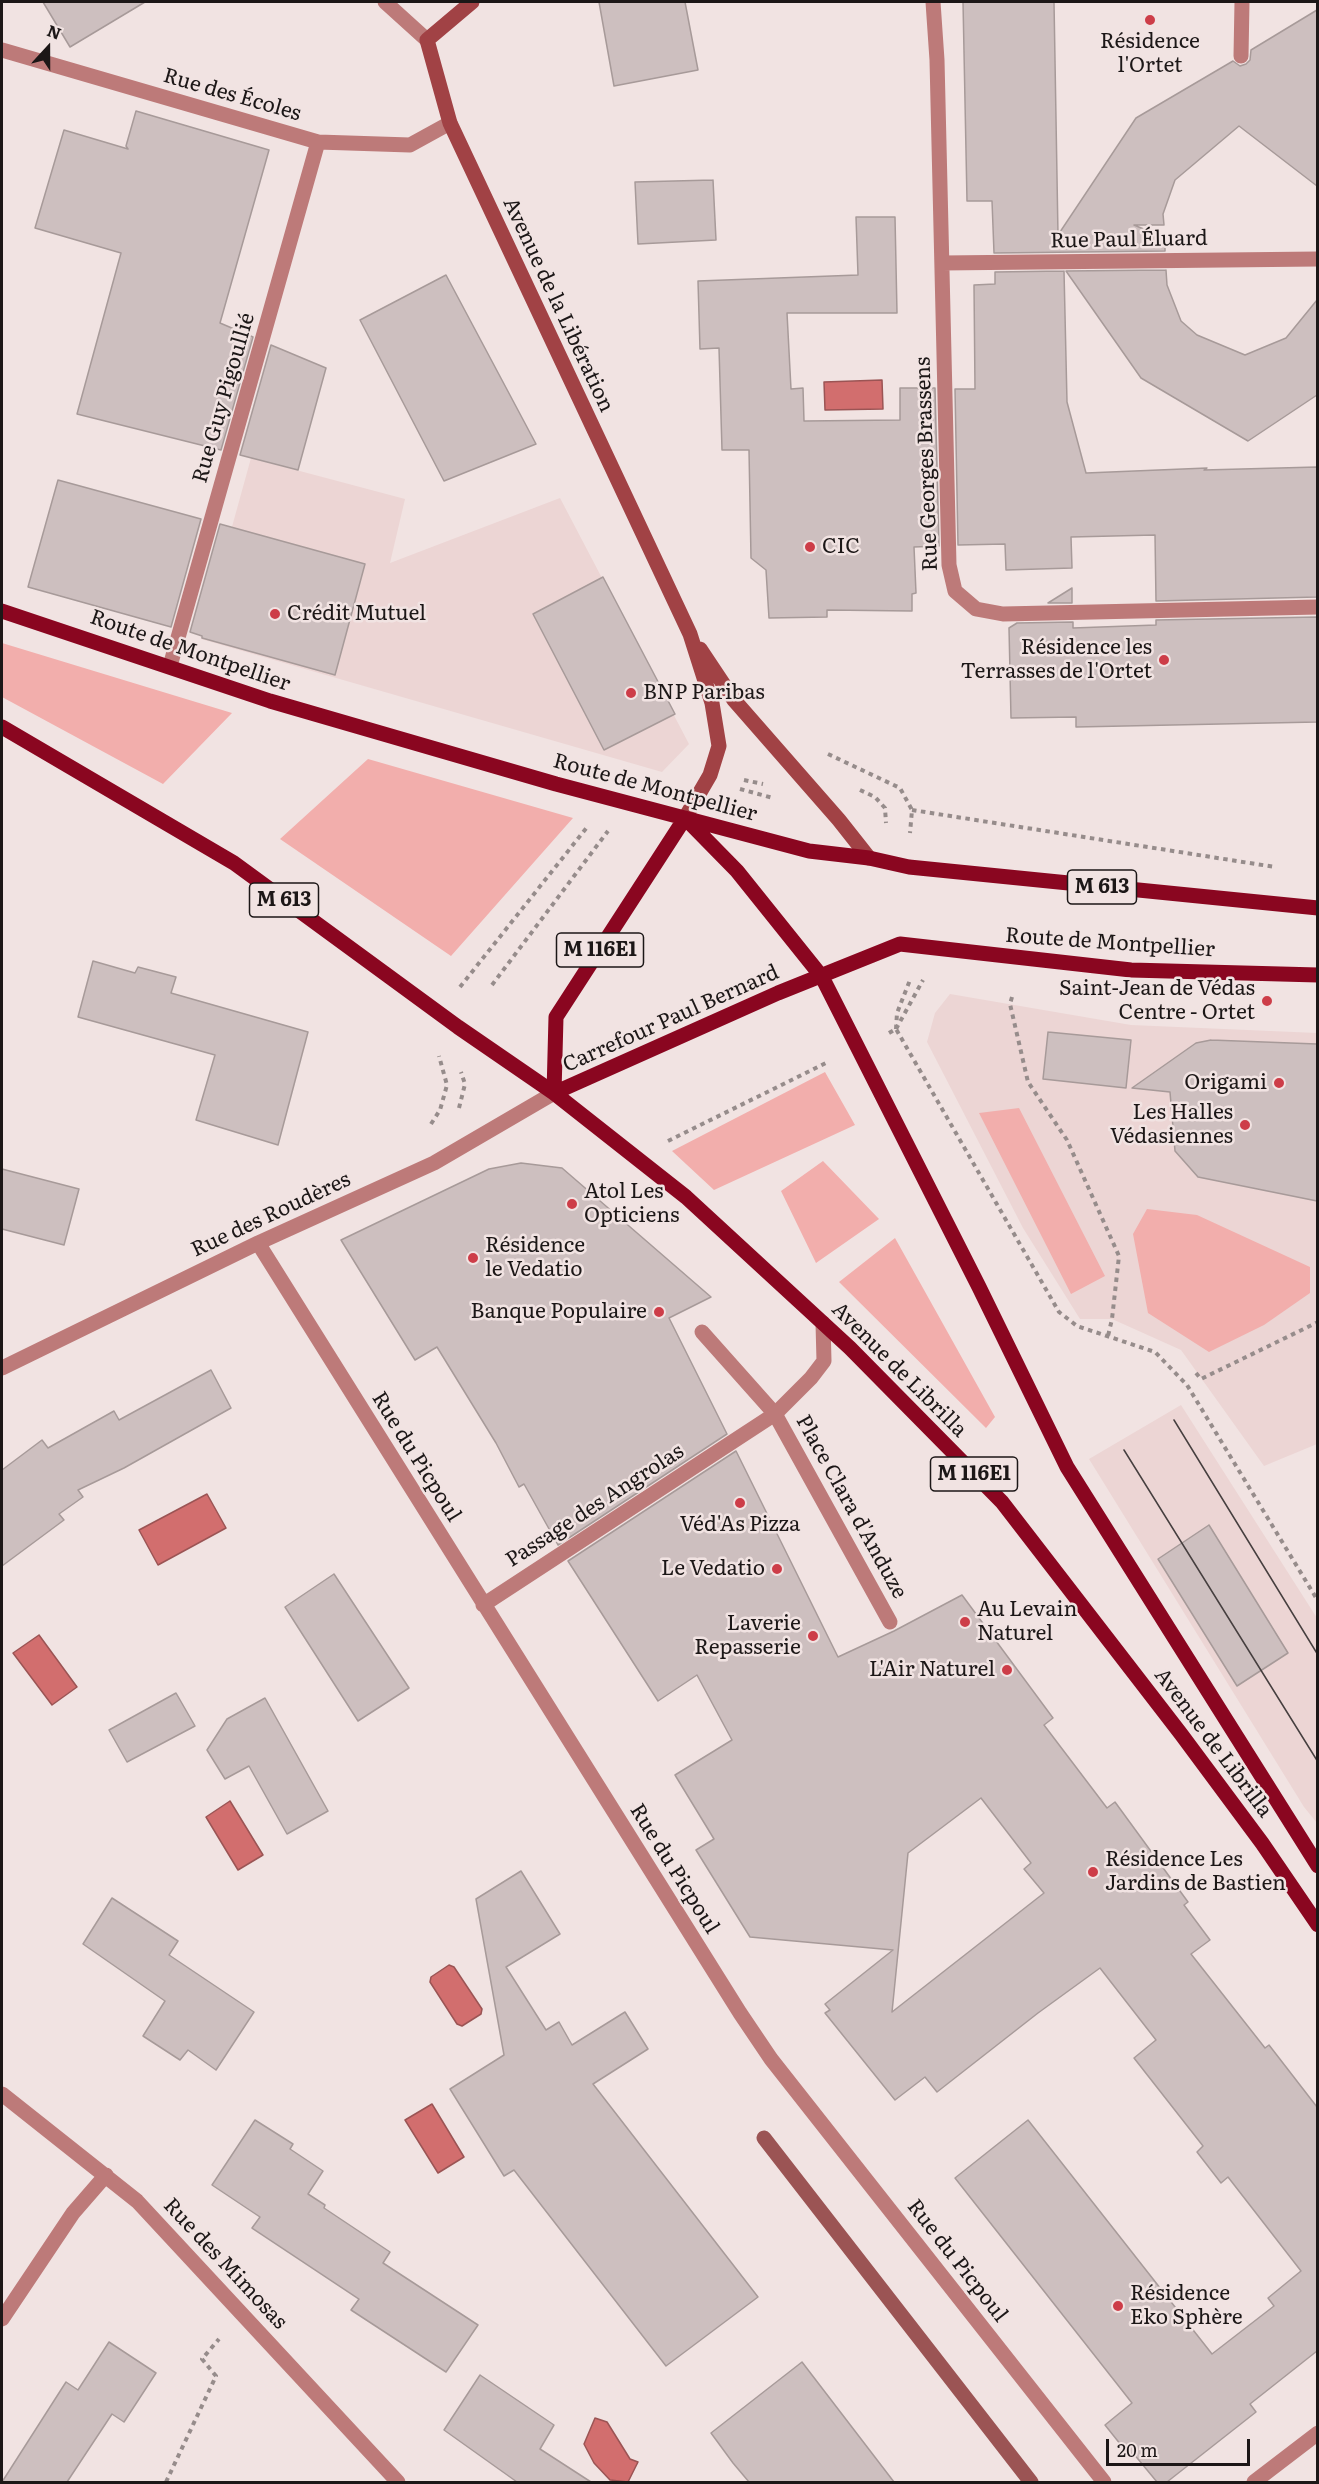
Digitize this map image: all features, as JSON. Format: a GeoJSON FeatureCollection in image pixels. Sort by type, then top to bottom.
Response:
{"type":"FeatureCollection","features":[{"type":"Feature","properties":{"kind":"main road","name":"Route de Montpellier"},"geometry":{"type":"LineString","coordinates":[[2,611],[282,704],[556,784],[809,851],[869,858],[909,867],[1317,908]]}},
{"type":"Feature","properties":{"kind":"main road","name":"M 613"},"geometry":{"type":"LineString","coordinates":[[2,727],[234,863],[554,1093]]}},
{"type":"Feature","properties":{"kind":"main road","name":"Carrefour Paul Bernard"},"geometry":{"type":"LineString","coordinates":[[822,977],[736,871],[685,818],[556,1017],[554,1093],[778,993],[822,977],[900,944]]}},
{"type":"Feature","properties":{"kind":"main road","name":"Route de Montpellier"},"geometry":{"type":"LineString","coordinates":[[900,944],[1131,970],[1317,975]]}},
{"type":"Feature","properties":{"kind":"main road","name":"Avenue de Librilla"},"geometry":{"type":"LineString","coordinates":[[822,977],[1067,1467],[1317,1866]]}},
{"type":"Feature","properties":{"kind":"main road","name":"Avenue de Librilla"},"geometry":{"type":"LineString","coordinates":[[554,1093],[686,1197],[823,1323],[1002,1502],[1195,1752],[1262,1843],[1317,1924]]}},
{"type":"Feature","properties":{"kind":"street"},"geometry":{"type":"LineString","coordinates":[[385,2],[427,40],[472,2]]}},
{"type":"Feature","properties":{"kind":"street","name":"Rue Georges Brassens"},"geometry":{"type":"LineString","coordinates":[[933,2],[937,60],[949,565],[955,591],[976,609],[1004,614],[1317,607]]}},
{"type":"Feature","properties":{"kind":"street"},"geometry":{"type":"LineString","coordinates":[[1242,2],[1242,56]]}},
{"type":"Feature","properties":{"kind":"street","name":"Avenue de la Libération"},"geometry":{"type":"LineString","coordinates":[[427,40],[450,123],[690,634],[711,703],[719,746],[710,775],[685,818]]}},
{"type":"Feature","properties":{"kind":"street","name":"Rue des Écoles"},"geometry":{"type":"LineString","coordinates":[[2,50],[318,142],[410,145],[450,123]]}},
{"type":"Feature","properties":{"kind":"street","name":"Rue Guy Pigoullié"},"geometry":{"type":"LineString","coordinates":[[170,666],[318,142]]}},
{"type":"Feature","properties":{"kind":"street","name":"Rue Paul Éluard"},"geometry":{"type":"LineString","coordinates":[[942,263],[1317,259]]}},
{"type":"Feature","properties":{"kind":"street","name":"Avenue de la Libération"},"geometry":{"type":"LineString","coordinates":[[690,634],[734,700],[869,858]]}},
{"type":"Feature","properties":{"kind":"street","name":"Rue des Roudères"},"geometry":{"type":"LineString","coordinates":[[2,1368],[258,1243],[434,1163],[554,1093]]}},
{"type":"Feature","properties":{"kind":"street","name":"Rue du Picpoul"},"geometry":{"type":"LineString","coordinates":[[258,1243],[483,1605],[771,2059],[1104,2482]]}},
{"type":"Feature","properties":{"kind":"street","name":"Place Clara d'Anduze"},"geometry":{"type":"LineString","coordinates":[[731,1442],[775,1414],[825,1361],[823,1323]]}},
{"type":"Feature","properties":{"kind":"street","name":"Place Clara d'Anduze"},"geometry":{"type":"LineString","coordinates":[[702,1332],[775,1414],[890,1622]]}},
{"type":"Feature","properties":{"kind":"street","name":"Passage des Angrolas"},"geometry":{"type":"LineString","coordinates":[[483,1605],[731,1442]]}},
{"type":"Feature","properties":{"kind":"street","name":"Rue des Mimosas"},"geometry":{"type":"LineString","coordinates":[[2,2094],[137,2202],[399,2482]]}},
{"type":"Feature","properties":{"kind":"street"},"geometry":{"type":"LineString","coordinates":[[2,2319],[73,2213],[106,2175]]}},
{"type":"Feature","properties":{"kind":"street"},"geometry":{"type":"LineString","coordinates":[[1254,2482],[1317,2433]]}},
{"type":"Feature","properties":{"kind":"path"},"geometry":{"type":"LineString","coordinates":[[735,788],[778,799]]}},
{"type":"Feature","properties":{"kind":"path"},"geometry":{"type":"LineString","coordinates":[[434,1163],[430,1125],[441,1110],[447,1084],[442,1062],[424,1033],[588,825],[599,795]]}},
{"type":"Feature","properties":{"kind":"path"},"geometry":{"type":"LineString","coordinates":[[912,810],[1283,868]]}},
{"type":"Feature","properties":{"kind":"path"},"geometry":{"type":"LineString","coordinates":[[492,985],[609,830]]}},
{"type":"Feature","properties":{"kind":"path"},"geometry":{"type":"LineString","coordinates":[[910,980],[897,1013],[896,1029],[1059,1312],[1077,1326],[1155,1352],[1187,1385],[1317,1601]]}},
{"type":"Feature","properties":{"kind":"path"},"geometry":{"type":"LineString","coordinates":[[1012,997],[1010,1004],[1028,1082],[1067,1140],[1119,1256],[1108,1336]]}},
{"type":"Feature","properties":{"kind":"path"},"geometry":{"type":"LineString","coordinates":[[634,1155],[669,1141],[896,1029]]}},
{"type":"Feature","properties":{"kind":"path"},"geometry":{"type":"LineString","coordinates":[[453,1115],[460,1107],[465,1084],[459,1063]]}},
{"type":"Feature","properties":{"kind":"path"},"geometry":{"type":"LineString","coordinates":[[1196,1373],[1201,1379],[1317,1322]]}},
{"type":"Feature","properties":{"kind":"path"},"geometry":{"type":"LineString","coordinates":[[166,2482],[216,2376],[202,2359],[241,2313]]}},
{"type":"Feature","properties":{"kind":"shaded area"},"geometry":{"type":"Polygon","coordinates":[[[882,380],[883,409],[825,410],[824,382],[882,380]]]}},
{"type":"Feature","properties":{"kind":"shaded area"},"geometry":{"type":"Polygon","coordinates":[[[251,458],[405,499],[390,563],[560,498],[689,744],[662,772],[201,639],[251,458]]]}},
{"type":"Feature","properties":{"kind":"shaded area"},"geometry":{"type":"Polygon","coordinates":[[[2,643],[232,713],[163,784],[2,697],[2,643]]]}},
{"type":"Feature","properties":{"kind":"shaded area"},"geometry":{"type":"Polygon","coordinates":[[[368,759],[573,818],[451,956],[280,839],[368,759]]]}},
{"type":"Feature","properties":{"kind":"shaded area","name":"Les Halles Védasiennes"},"geometry":{"type":"Polygon","coordinates":[[[950,994],[1131,1025],[1317,1033],[1317,1444],[1264,1466],[1181,1350],[1112,1319],[1080,1319],[1023,1228],[927,1042],[935,1013],[950,994]]]}},
{"type":"Feature","properties":{"kind":"shaded area"},"geometry":{"type":"Polygon","coordinates":[[[825,1072],[855,1125],[714,1190],[672,1151],[825,1072]]]}},
{"type":"Feature","properties":{"kind":"shaded area"},"geometry":{"type":"Polygon","coordinates":[[[1019,1108],[1105,1276],[1071,1294],[979,1113],[1019,1108]]]}},
{"type":"Feature","properties":{"kind":"shaded area"},"geometry":{"type":"Polygon","coordinates":[[[823,1161],[879,1219],[816,1263],[781,1191],[823,1161]]]}},
{"type":"Feature","properties":{"kind":"shaded area"},"geometry":{"type":"Polygon","coordinates":[[[1147,1209],[1197,1215],[1310,1267],[1310,1293],[1264,1325],[1209,1352],[1148,1313],[1133,1234],[1147,1209]]]}},
{"type":"Feature","properties":{"kind":"shaded area"},"geometry":{"type":"Polygon","coordinates":[[[895,1238],[995,1417],[986,1428],[839,1282],[895,1238]]]}},
{"type":"Feature","properties":{"kind":"shaded area"},"geometry":{"type":"Polygon","coordinates":[[[1181,1405],[1317,1618],[1317,1823],[1304,1807],[1089,1459],[1181,1405]]]}},
{"type":"Feature","properties":{"kind":"shaded area"},"geometry":{"type":"Polygon","coordinates":[[[207,1494],[226,1528],[158,1565],[139,1530],[207,1494]]]}},
{"type":"Feature","properties":{"kind":"shaded area"},"geometry":{"type":"Polygon","coordinates":[[[39,1635],[77,1687],[52,1705],[13,1653],[39,1635]]]}},
{"type":"Feature","properties":{"kind":"shaded area"},"geometry":{"type":"Polygon","coordinates":[[[230,1801],[263,1855],[238,1870],[206,1817],[230,1801]]]}},
{"type":"Feature","properties":{"kind":"shaded area"},"geometry":{"type":"Polygon","coordinates":[[[449,1965],[454,1967],[482,2009],[481,2014],[462,2026],[457,2024],[430,1982],[431,1977],[449,1965]]]}},
{"type":"Feature","properties":{"kind":"shaded area"},"geometry":{"type":"Polygon","coordinates":[[[432,2104],[464,2157],[438,2173],[405,2120],[432,2104]]]}},
{"type":"Feature","properties":{"kind":"shaded area"},"geometry":{"type":"Polygon","coordinates":[[[595,2418],[607,2422],[630,2459],[638,2462],[628,2482],[610,2480],[594,2463],[584,2444],[595,2418]]]}},
{"type":"Feature","properties":{"kind":"building"},"geometry":{"type":"Polygon","coordinates":[[[43,2],[145,2],[70,47],[43,2]]]}},
{"type":"Feature","properties":{"kind":"building"},"geometry":{"type":"Polygon","coordinates":[[[599,2],[685,2],[698,70],[614,86],[599,2]]]}},
{"type":"Feature","properties":{"kind":"building"},"geometry":{"type":"Polygon","coordinates":[[[963,2],[1054,2],[1058,235],[1136,118],[1233,61],[1240,66],[1246,64],[1250,60],[1251,50],[1317,10],[1317,186],[1239,126],[1175,180],[1163,214],[1164,225],[1134,225],[1165,238],[1165,251],[994,253],[992,201],[967,201],[963,2]]]}},
{"type":"Feature","properties":{"kind":"building"},"geometry":{"type":"Polygon","coordinates":[[[136,111],[269,150],[220,323],[253,337],[221,450],[77,414],[121,253],[35,228],[64,130],[128,149],[126,146],[136,111]]]}},
{"type":"Feature","properties":{"kind":"building"},"geometry":{"type":"Polygon","coordinates":[[[713,180],[716,240],[638,244],[635,182],[713,180]]]}},
{"type":"Feature","properties":{"kind":"building"},"geometry":{"type":"Polygon","coordinates":[[[856,217],[895,217],[897,313],[787,313],[791,389],[803,388],[804,421],[900,420],[900,388],[935,388],[939,546],[914,547],[916,593],[912,594],[912,611],[827,610],[827,617],[769,618],[766,570],[751,558],[749,450],[722,450],[719,348],[700,349],[698,281],[858,275],[856,217]]]}},
{"type":"Feature","properties":{"kind":"building"},"geometry":{"type":"Polygon","coordinates":[[[1166,270],[1167,285],[1181,321],[1197,335],[1245,355],[1286,338],[1317,300],[1317,395],[1248,441],[1141,378],[1066,271],[1166,270]]]}},
{"type":"Feature","properties":{"kind":"building"},"geometry":{"type":"Polygon","coordinates":[[[1064,271],[1067,402],[1086,473],[1207,468],[1204,470],[1317,467],[1317,597],[1156,601],[1155,535],[1071,537],[1072,568],[1006,570],[1005,544],[958,545],[955,389],[975,389],[974,285],[995,284],[995,272],[1064,271]]]}},
{"type":"Feature","properties":{"kind":"building"},"geometry":{"type":"Polygon","coordinates":[[[446,275],[536,444],[444,481],[360,320],[446,275]]]}},
{"type":"Feature","properties":{"kind":"building"},"geometry":{"type":"Polygon","coordinates":[[[271,345],[326,368],[298,470],[240,455],[271,345]]]}},
{"type":"Feature","properties":{"kind":"building"},"geometry":{"type":"Polygon","coordinates":[[[58,480],[201,519],[171,627],[28,587],[58,480]]]}},
{"type":"Feature","properties":{"kind":"building"},"geometry":{"type":"Polygon","coordinates":[[[220,524],[365,564],[335,675],[202,638],[190,632],[220,524]]]}},
{"type":"Feature","properties":{"kind":"building"},"geometry":{"type":"Polygon","coordinates":[[[603,577],[675,714],[604,750],[533,614],[603,577]]]}},
{"type":"Feature","properties":{"kind":"building"},"geometry":{"type":"Polygon","coordinates":[[[1072,588],[1072,603],[1048,603],[1072,588]]]}},
{"type":"Feature","properties":{"kind":"building","name":"Résidence les Terrasses de l'Ortet"},"geometry":{"type":"Polygon","coordinates":[[[1317,617],[1317,722],[1076,727],[1076,717],[1011,718],[1009,628],[1017,623],[1073,622],[1073,628],[1156,625],[1156,620],[1317,617]]]}},
{"type":"Feature","properties":{"kind":"building"},"geometry":{"type":"Polygon","coordinates":[[[93,961],[135,973],[138,967],[176,977],[171,993],[308,1032],[278,1145],[196,1120],[215,1055],[78,1017],[93,961]]]}},
{"type":"Feature","properties":{"kind":"building"},"geometry":{"type":"Polygon","coordinates":[[[1048,1032],[1131,1040],[1126,1088],[1043,1079],[1048,1032]]]}},
{"type":"Feature","properties":{"kind":"building","name":"Les Halles Védasiennes"},"geometry":{"type":"Polygon","coordinates":[[[1211,1040],[1317,1044],[1317,1201],[1198,1177],[1175,1151],[1170,1092],[1132,1088],[1196,1043],[1211,1040]]]}},
{"type":"Feature","properties":{"kind":"building"},"geometry":{"type":"Polygon","coordinates":[[[521,1163],[562,1168],[711,1297],[669,1318],[727,1434],[558,1545],[524,1484],[519,1487],[496,1443],[437,1347],[415,1360],[341,1240],[489,1169],[521,1163]]]}},
{"type":"Feature","properties":{"kind":"building"},"geometry":{"type":"Polygon","coordinates":[[[2,1169],[79,1189],[64,1245],[2,1229],[2,1169]]]}},
{"type":"Feature","properties":{"kind":"building"},"geometry":{"type":"Polygon","coordinates":[[[211,1370],[231,1408],[124,1468],[78,1490],[83,1497],[59,1514],[64,1520],[2,1566],[2,1470],[42,1440],[48,1448],[114,1411],[119,1420],[211,1370]]]}},
{"type":"Feature","properties":{"kind":"building"},"geometry":{"type":"Polygon","coordinates":[[[736,1451],[838,1657],[962,1595],[1053,1718],[1044,1725],[1107,1808],[1115,1802],[1188,1902],[1184,1905],[1210,1940],[1191,1954],[1265,2048],[1269,2045],[1317,2107],[1317,2351],[1250,2404],[1256,2412],[1167,2482],[1157,2482],[1133,2453],[1129,2455],[1105,2425],[1132,2403],[955,2178],[1028,2120],[1212,2354],[1274,2306],[1268,2298],[1301,2271],[1228,2177],[1221,2183],[1197,2152],[1203,2146],[1134,2058],[1156,2040],[1100,1968],[937,2092],[925,2077],[895,2100],[825,2013],[830,2010],[825,2004],[893,1950],[750,1937],[696,1850],[714,1839],[675,1775],[732,1740],[697,1675],[658,1701],[568,1561],[736,1451]],[[981,1798],[908,1853],[892,2012],[1044,1893],[1024,1869],[1031,1863],[981,1798]]]}},
{"type":"Feature","properties":{"kind":"building"},"geometry":{"type":"Polygon","coordinates":[[[1209,1525],[1288,1653],[1237,1686],[1158,1559],[1209,1525]]]}},
{"type":"Feature","properties":{"kind":"building"},"geometry":{"type":"Polygon","coordinates":[[[334,1574],[409,1688],[358,1721],[285,1607],[334,1574]]]}},
{"type":"Feature","properties":{"kind":"building"},"geometry":{"type":"Polygon","coordinates":[[[176,1693],[195,1726],[127,1762],[109,1730],[176,1693]]]}},
{"type":"Feature","properties":{"kind":"building"},"geometry":{"type":"Polygon","coordinates":[[[265,1698],[328,1811],[287,1834],[249,1766],[225,1779],[207,1750],[227,1719],[265,1698]]]}},
{"type":"Feature","properties":{"kind":"building"},"geometry":{"type":"Polygon","coordinates":[[[521,1871],[560,1934],[506,1967],[546,2030],[559,2022],[572,2045],[625,2012],[648,2049],[593,2084],[758,2297],[666,2366],[514,2170],[504,2176],[450,2089],[504,2055],[476,1899],[521,1871]]]}},
{"type":"Feature","properties":{"kind":"building"},"geometry":{"type":"Polygon","coordinates":[[[112,1898],[178,1941],[169,1955],[254,2012],[216,2070],[188,2050],[180,2060],[143,2036],[165,2001],[83,1944],[112,1898]]]}},
{"type":"Feature","properties":{"kind":"building"},"geometry":{"type":"Polygon","coordinates":[[[255,2120],[293,2144],[290,2149],[323,2171],[308,2194],[325,2205],[324,2208],[390,2252],[383,2263],[478,2325],[446,2372],[351,2310],[359,2299],[252,2228],[260,2217],[212,2185],[255,2120]]]}},
{"type":"Feature","properties":{"kind":"building"},"geometry":{"type":"Polygon","coordinates":[[[109,2342],[156,2373],[124,2422],[112,2414],[67,2482],[2,2482],[66,2382],[78,2390],[109,2342]]]}},
{"type":"Feature","properties":{"kind":"building"},"geometry":{"type":"Polygon","coordinates":[[[802,2362],[894,2482],[749,2482],[733,2463],[711,2433],[802,2362]]]}},
{"type":"Feature","properties":{"kind":"building"},"geometry":{"type":"Polygon","coordinates":[[[480,2375],[554,2425],[540,2449],[591,2482],[517,2482],[444,2430],[480,2375]]]}},
{"type":"Feature","properties":{"kind":"waterway"},"geometry":{"type":"LineString","coordinates":[[764,2138],[1031,2482]]}},
{"type":"Feature","properties":{"kind":"tram line"},"geometry":{"type":"LineString","coordinates":[[1174,1420],[1318,1655]]}},
{"type":"Feature","properties":{"kind":"tram line"},"geometry":{"type":"LineString","coordinates":[[1124,1450],[1318,1762]]}},
{"type":"Feature","properties":{"kind":"place","name":"Résidence l'Ortet"},"geometry":{"type":"Point","coordinates":[1150,20]}},
{"type":"Feature","properties":{"kind":"place","name":"CIC"},"geometry":{"type":"Point","coordinates":[810,547]}},
{"type":"Feature","properties":{"kind":"place","name":"Crédit Mutuel"},"geometry":{"type":"Point","coordinates":[275,614]}},
{"type":"Feature","properties":{"kind":"place","name":"Résidence les Terrasses de l'Ortet"},"geometry":{"type":"Point","coordinates":[1164,660]}},
{"type":"Feature","properties":{"kind":"place","name":"BNP Paribas"},"geometry":{"type":"Point","coordinates":[631,693]}},
{"type":"Feature","properties":{"kind":"place","name":"Saint-Jean de Védas Centre - Ortet"},"geometry":{"type":"Point","coordinates":[1267,1001]}},
{"type":"Feature","properties":{"kind":"place","name":"Origami"},"geometry":{"type":"Point","coordinates":[1279,1083]}},
{"type":"Feature","properties":{"kind":"place","name":"Les Halles Védasiennes"},"geometry":{"type":"Point","coordinates":[1245,1125]}},
{"type":"Feature","properties":{"kind":"place","name":"Atol Les Opticiens"},"geometry":{"type":"Point","coordinates":[572,1204]}},
{"type":"Feature","properties":{"kind":"place","name":"Résidence le Vedatio"},"geometry":{"type":"Point","coordinates":[473,1258]}},
{"type":"Feature","properties":{"kind":"place","name":"Banque Populaire"},"geometry":{"type":"Point","coordinates":[659,1312]}},
{"type":"Feature","properties":{"kind":"place","name":"Véd'As Pizza"},"geometry":{"type":"Point","coordinates":[740,1503]}},
{"type":"Feature","properties":{"kind":"place","name":"Le Vedatio"},"geometry":{"type":"Point","coordinates":[777,1569]}},
{"type":"Feature","properties":{"kind":"place","name":"Au Levain Naturel"},"geometry":{"type":"Point","coordinates":[965,1622]}},
{"type":"Feature","properties":{"kind":"place","name":"Laverie Repasserie"},"geometry":{"type":"Point","coordinates":[813,1636]}},
{"type":"Feature","properties":{"kind":"place","name":"L'Air Naturel"},"geometry":{"type":"Point","coordinates":[1007,1670]}},
{"type":"Feature","properties":{"kind":"place","name":"Résidence Les Jardins de Bastien"},"geometry":{"type":"Point","coordinates":[1093,1872]}},
{"type":"Feature","properties":{"kind":"place","name":"Résidence Eko Sphère"},"geometry":{"type":"Point","coordinates":[1118,2306]}}]}
